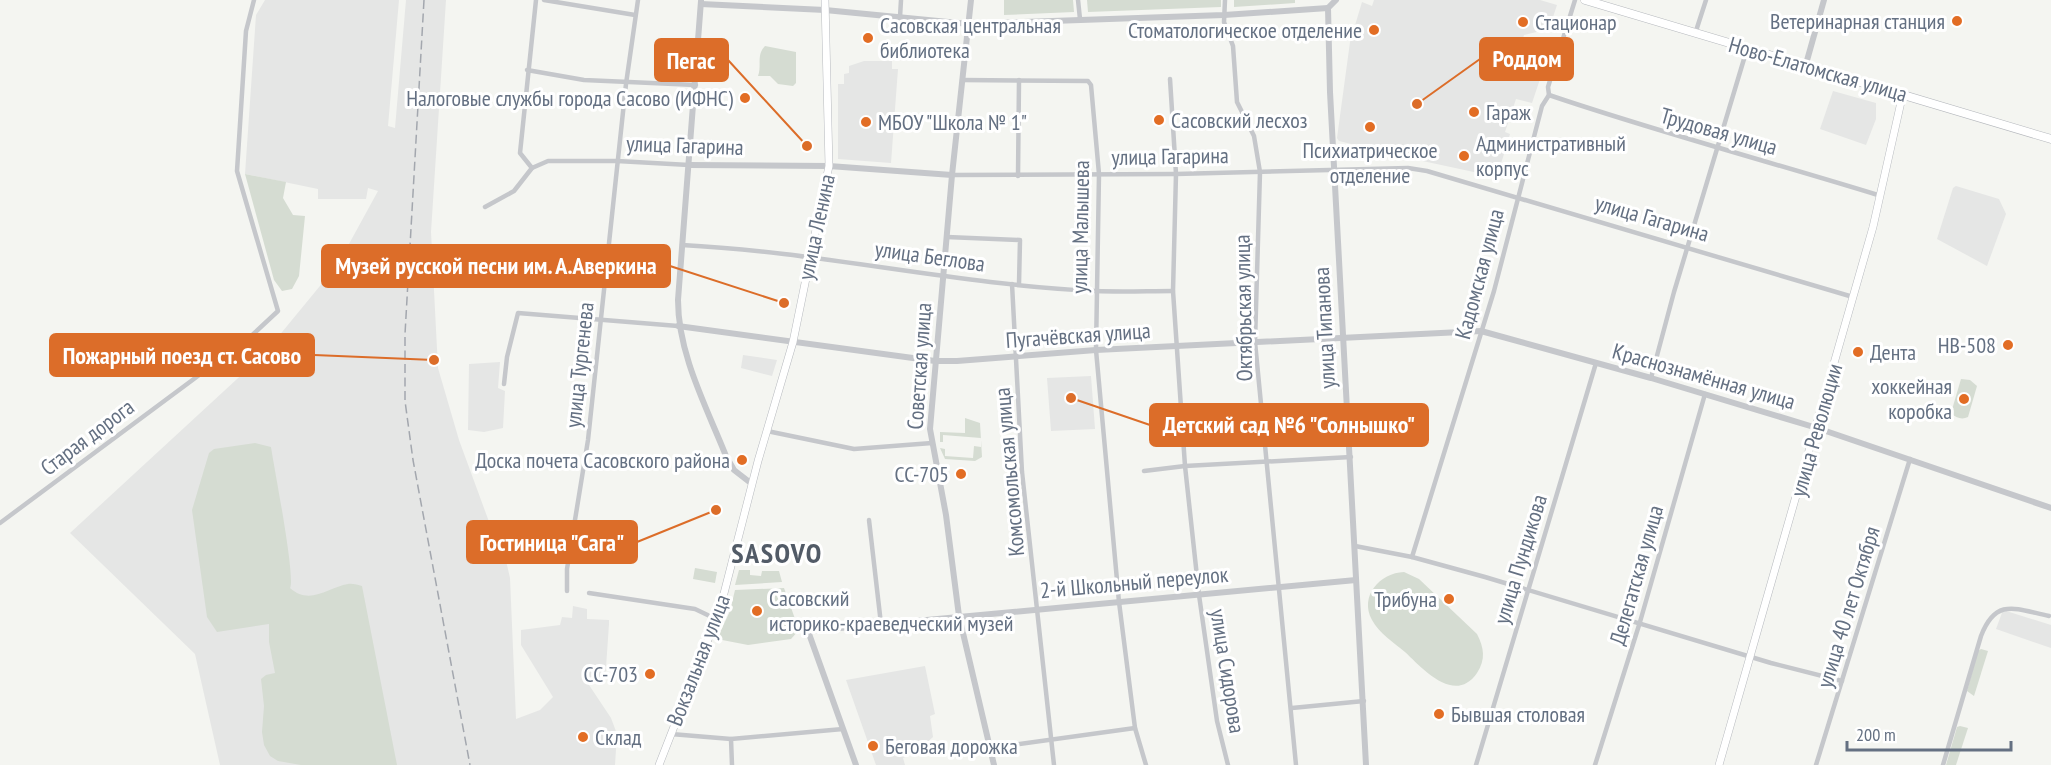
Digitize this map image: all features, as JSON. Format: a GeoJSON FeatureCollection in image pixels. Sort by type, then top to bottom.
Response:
{"type":"FeatureCollection","features":[{"type":"Feature","properties":{"kind":"main road","name":"улица Ленина"},"geometry":{"type":"LineString","coordinates":[[752,484],[793,342],[829,166],[825,0]]}},
{"type":"Feature","properties":{"kind":"main road","name":"Ново-Елатомская улица"},"geometry":{"type":"LineString","coordinates":[[1585,0],[1695,34],[1806,64],[2051,139]]}},
{"type":"Feature","properties":{"kind":"main road","name":"улица Революции"},"geometry":{"type":"LineString","coordinates":[[1719,765],[1752,657],[1881,196],[1903,93]]}},
{"type":"Feature","properties":{"kind":"main road","name":"Вокзальная улица"},"geometry":{"type":"LineString","coordinates":[[659,765],[716,619],[752,484]]}},
{"type":"Feature","properties":{"kind":"street","name":"Старая дорога"},"geometry":{"type":"LineString","coordinates":[[0,523],[249,338],[278,311],[237,171],[246,31],[254,0]]}},
{"type":"Feature","properties":{"kind":"street"},"geometry":{"type":"LineString","coordinates":[[485,207],[514,191],[532,168],[520,153],[536,0]]}},
{"type":"Feature","properties":{"kind":"street"},"geometry":{"type":"LineString","coordinates":[[543,0],[635,15]]}},
{"type":"Feature","properties":{"kind":"street","name":"улица Тургенева"},"geometry":{"type":"LineString","coordinates":[[567,591],[567,569],[588,440],[617,161],[638,0]]}},
{"type":"Feature","properties":{"kind":"street"},"geometry":{"type":"LineString","coordinates":[[900,17],[901,0]]}},
{"type":"Feature","properties":{"kind":"street","name":"Советская улица"},"geometry":{"type":"LineString","coordinates":[[971,0],[952,175],[930,422],[946,515],[959,616],[994,765]]}},
{"type":"Feature","properties":{"kind":"street"},"geometry":{"type":"LineString","coordinates":[[1077,0],[1080,19]]}},
{"type":"Feature","properties":{"kind":"street","name":"Октябрьская улица"},"geometry":{"type":"LineString","coordinates":[[1225,0],[1224,26],[1233,46],[1237,102],[1254,136],[1260,172],[1255,342],[1296,765]]}},
{"type":"Feature","properties":{"kind":"street"},"geometry":{"type":"LineString","coordinates":[[752,484],[739,475],[726,456],[686,354],[678,326],[682,244],[701,2],[825,10],[969,24],[1224,15],[1328,8],[1336,0]]}},
{"type":"Feature","properties":{"kind":"street","name":"Кадомская улица"},"geometry":{"type":"LineString","coordinates":[[1412,557],[1481,332],[1542,106],[1549,95],[1548,87],[1575,0]]}},
{"type":"Feature","properties":{"kind":"street"},"geometry":{"type":"LineString","coordinates":[[1695,34],[1706,0]]}},
{"type":"Feature","properties":{"kind":"street"},"geometry":{"type":"LineString","coordinates":[[1806,64],[1824,0]]}},
{"type":"Feature","properties":{"kind":"street","name":"улица Типанова"},"geometry":{"type":"LineString","coordinates":[[1328,8],[1333,170],[1351,457],[1366,765]]}},
{"type":"Feature","properties":{"kind":"street"},"geometry":{"type":"LineString","coordinates":[[1651,378],[1674,292],[1690,246],[1747,49]]}},
{"type":"Feature","properties":{"kind":"street"},"geometry":{"type":"LineString","coordinates":[[528,70],[584,80],[626,84],[696,85]]}},
{"type":"Feature","properties":{"kind":"street","name":"улица Сидорова"},"geometry":{"type":"LineString","coordinates":[[1170,79],[1176,174],[1173,291],[1175,348],[1199,595],[1217,721],[1228,765]]}},
{"type":"Feature","properties":{"kind":"street"},"geometry":{"type":"LineString","coordinates":[[962,80],[1019,80],[1018,176]]}},
{"type":"Feature","properties":{"kind":"street","name":"улица Малышева"},"geometry":{"type":"LineString","coordinates":[[1019,80],[1090,82],[1099,174],[1096,350],[1119,602],[1135,728],[1146,765]]}},
{"type":"Feature","properties":{"kind":"street","name":"Трудовая улица"},"geometry":{"type":"LineString","coordinates":[[1549,95],[1620,119],[1718,146],[1881,196]]}},
{"type":"Feature","properties":{"kind":"street","name":"улица Гагарина"},"geometry":{"type":"LineString","coordinates":[[532,168],[548,162],[617,161],[689,165],[829,166],[952,175],[1018,176],[1408,168],[1426,171],[1690,246],[1853,297]]}},
{"type":"Feature","properties":{"kind":"street"},"geometry":{"type":"LineString","coordinates":[[946,237],[1020,240],[1020,284]]}},
{"type":"Feature","properties":{"kind":"street","name":"улица Беглова"},"geometry":{"type":"LineString","coordinates":[[682,244],[809,256],[1012,284],[1096,291],[1173,291]]}},
{"type":"Feature","properties":{"kind":"street","name":"Комсомольская улица"},"geometry":{"type":"LineString","coordinates":[[1012,284],[1022,472],[1039,609],[1054,765]]}},
{"type":"Feature","properties":{"kind":"street"},"geometry":{"type":"LineString","coordinates":[[504,384],[507,357],[518,313],[678,326]]}},
{"type":"Feature","properties":{"kind":"street","name":"Пугачёвская улица"},"geometry":{"type":"LineString","coordinates":[[678,326],[935,361],[1096,350],[1481,332]]}},
{"type":"Feature","properties":{"kind":"street","name":"Краснознамённая улица"},"geometry":{"type":"LineString","coordinates":[[1481,332],[1705,393],[1817,428],[2051,508]]}},
{"type":"Feature","properties":{"kind":"street","name":"улица Пундикова"},"geometry":{"type":"LineString","coordinates":[[1476,765],[1596,363]]}},
{"type":"Feature","properties":{"kind":"street","name":"Делегатская улица"},"geometry":{"type":"LineString","coordinates":[[1595,765],[1640,622],[1705,393]]}},
{"type":"Feature","properties":{"kind":"street"},"geometry":{"type":"LineString","coordinates":[[767,431],[854,448],[932,443]]}},
{"type":"Feature","properties":{"kind":"street"},"geometry":{"type":"LineString","coordinates":[[1144,471],[1185,466],[1351,457]]}},
{"type":"Feature","properties":{"kind":"street","name":"улица 40 лет Октября"},"geometry":{"type":"LineString","coordinates":[[1816,765],[1910,459]]}},
{"type":"Feature","properties":{"kind":"street"},"geometry":{"type":"LineString","coordinates":[[869,520],[881,624]]}},
{"type":"Feature","properties":{"kind":"street"},"geometry":{"type":"LineString","coordinates":[[1355,546],[1412,557],[1485,577],[1752,657],[1842,681]]}},
{"type":"Feature","properties":{"kind":"street","name":"2-й Школьный переулок"},"geometry":{"type":"LineString","coordinates":[[843,729],[808,631],[1356,580]]}},
{"type":"Feature","properties":{"kind":"street"},"geometry":{"type":"LineString","coordinates":[[589,593],[695,609],[716,619]]}},
{"type":"Feature","properties":{"kind":"street"},"geometry":{"type":"LineString","coordinates":[[1943,765],[1981,636],[1990,616],[1996,611],[2008,608],[2049,616]]}},
{"type":"Feature","properties":{"kind":"street"},"geometry":{"type":"LineString","coordinates":[[1292,708],[1364,701]]}},
{"type":"Feature","properties":{"kind":"street"},"geometry":{"type":"LineString","coordinates":[[990,748],[1135,728]]}},
{"type":"Feature","properties":{"kind":"street"},"geometry":{"type":"LineString","coordinates":[[671,734],[731,739],[843,729],[855,765]]}},
{"type":"Feature","properties":{"kind":"street"},"geometry":{"type":"LineString","coordinates":[[731,739],[732,765]]}},
{"type":"Feature","properties":{"kind":"shaded area"},"geometry":{"type":"Polygon","coordinates":[[[265,0],[399,0],[388,126],[395,128],[406,0],[446,0],[431,232],[438,368],[459,440],[499,549],[504,552],[510,578],[516,719],[540,710],[553,697],[521,645],[521,630],[560,625],[562,617],[572,618],[573,606],[587,609],[587,619],[609,620],[605,682],[595,681],[589,685],[611,718],[617,734],[615,765],[220,765],[195,654],[70,533],[264,354],[338,264],[378,191],[368,188],[366,199],[318,199],[318,189],[245,174],[256,15],[265,0]]]}},
{"type":"Feature","properties":{"kind":"shaded area"},"geometry":{"type":"Polygon","coordinates":[[[1004,0],[1073,0],[1074,12],[1004,15],[1004,0]]]}},
{"type":"Feature","properties":{"kind":"shaded area"},"geometry":{"type":"Polygon","coordinates":[[[1087,0],[1221,0],[1221,7],[1088,12],[1087,0]]]}},
{"type":"Feature","properties":{"kind":"shaded area"},"geometry":{"type":"Polygon","coordinates":[[[1234,0],[1295,0],[1295,3],[1234,7],[1234,0]]]}},
{"type":"Feature","properties":{"kind":"shaded area"},"geometry":{"type":"Polygon","coordinates":[[[1374,0],[1540,0],[1557,5],[1549,29],[1524,35],[1514,68],[1541,76],[1532,103],[1516,99],[1505,132],[1510,134],[1497,177],[1339,141],[1337,138],[1350,42],[1362,2],[1372,6],[1374,0]]]}},
{"type":"Feature","properties":{"kind":"shaded area"},"geometry":{"type":"Polygon","coordinates":[[[765,46],[796,52],[796,83],[793,86],[778,84],[770,76],[758,76],[760,57],[765,46]]]}},
{"type":"Feature","properties":{"kind":"shaded area","name":"МБОУ \"Школа № 1\""},"geometry":{"type":"Polygon","coordinates":[[[864,61],[892,61],[892,69],[898,69],[891,163],[838,159],[838,84],[844,84],[844,74],[849,73],[849,66],[864,61]]]}},
{"type":"Feature","properties":{"kind":"shaded area"},"geometry":{"type":"Polygon","coordinates":[[[1833,91],[1876,103],[1876,119],[1866,145],[1820,129],[1833,91]]]}},
{"type":"Feature","properties":{"kind":"shaded area"},"geometry":{"type":"Polygon","coordinates":[[[245,174],[286,182],[283,198],[293,215],[305,216],[299,276],[292,289],[282,291],[274,280],[245,174]]]}},
{"type":"Feature","properties":{"kind":"shaded area"},"geometry":{"type":"Polygon","coordinates":[[[1956,186],[1999,199],[2006,214],[1987,266],[1937,239],[1953,188],[1956,186]]]}},
{"type":"Feature","properties":{"kind":"shaded area"},"geometry":{"type":"Polygon","coordinates":[[[743,355],[777,360],[772,376],[741,368],[743,355]]]}},
{"type":"Feature","properties":{"kind":"shaded area"},"geometry":{"type":"Polygon","coordinates":[[[500,362],[498,388],[505,391],[503,428],[484,432],[468,430],[469,364],[500,362]]]}},
{"type":"Feature","properties":{"kind":"shaded area"},"geometry":{"type":"Polygon","coordinates":[[[1091,376],[1095,429],[1051,431],[1047,378],[1091,376]]]}},
{"type":"Feature","properties":{"kind":"shaded area","name":"хоккейная коробка"},"geometry":{"type":"Polygon","coordinates":[[[1961,379],[1970,380],[1977,386],[1968,417],[1964,418],[1951,413],[1961,379]]]}},
{"type":"Feature","properties":{"kind":"shaded area"},"geometry":{"type":"Polygon","coordinates":[[[965,418],[980,423],[981,438],[943,435],[943,442],[940,442],[940,432],[965,433],[965,418]]]}},
{"type":"Feature","properties":{"kind":"shaded area"},"geometry":{"type":"Polygon","coordinates":[[[981,440],[982,457],[975,461],[945,459],[940,448],[945,449],[945,456],[973,458],[974,446],[981,447],[981,440]]]}},
{"type":"Feature","properties":{"kind":"shaded area"},"geometry":{"type":"Polygon","coordinates":[[[255,443],[271,447],[290,565],[290,588],[297,593],[312,595],[348,584],[362,586],[397,765],[301,765],[278,761],[270,756],[264,745],[262,732],[264,706],[261,679],[275,673],[269,642],[269,624],[217,632],[207,617],[192,510],[209,453],[214,449],[255,443]]]}},
{"type":"Feature","properties":{"kind":"shaded area"},"geometry":{"type":"Polygon","coordinates":[[[695,568],[717,572],[715,583],[693,579],[695,568]]]}},
{"type":"Feature","properties":{"kind":"shaded area"},"geometry":{"type":"Polygon","coordinates":[[[739,570],[750,570],[750,575],[761,576],[762,571],[779,571],[782,582],[735,585],[739,570]]]}},
{"type":"Feature","properties":{"kind":"shaded area"},"geometry":{"type":"Polygon","coordinates":[[[1404,572],[1419,579],[1477,634],[1483,658],[1477,673],[1468,682],[1459,686],[1449,685],[1430,675],[1387,638],[1372,620],[1368,603],[1374,587],[1395,573],[1404,572]]]}},
{"type":"Feature","properties":{"kind":"shaded area"},"geometry":{"type":"Polygon","coordinates":[[[784,588],[799,630],[791,639],[748,645],[717,639],[730,611],[735,590],[784,588]]]}},
{"type":"Feature","properties":{"kind":"shaded area"},"geometry":{"type":"Polygon","coordinates":[[[2003,610],[2051,625],[2051,648],[1996,629],[2003,610]]]}},
{"type":"Feature","properties":{"kind":"shaded area"},"geometry":{"type":"Polygon","coordinates":[[[1981,649],[1988,651],[1974,696],[1967,691],[1978,651],[1981,649]]]}},
{"type":"Feature","properties":{"kind":"shaded area"},"geometry":{"type":"Polygon","coordinates":[[[925,666],[935,714],[930,716],[933,737],[916,752],[903,758],[905,765],[876,765],[846,680],[925,666]]]}},
{"type":"Feature","properties":{"kind":"shaded area"},"geometry":{"type":"Polygon","coordinates":[[[1957,727],[1968,728],[1956,765],[1946,765],[1957,727]]]}},
{"type":"Feature","properties":{"kind":"railway"},"geometry":{"type":"LineString","coordinates":[[424,0],[405,334],[405,401],[413,460],[470,765]]}},
{"type":"Feature","properties":{"kind":"place","name":"Ветеринарная станция"},"geometry":{"type":"Point","coordinates":[1957,21]}},
{"type":"Feature","properties":{"kind":"place","name":"Стационар"},"geometry":{"type":"Point","coordinates":[1523,22]}},
{"type":"Feature","properties":{"kind":"place","name":"Стоматологическое отделение"},"geometry":{"type":"Point","coordinates":[1374,30]}},
{"type":"Feature","properties":{"kind":"place","name":"Сасовская центральная библиотека"},"geometry":{"type":"Point","coordinates":[868,38]}},
{"type":"Feature","properties":{"kind":"place","name":"Налоговые службы города Сасово (ИФНС)"},"geometry":{"type":"Point","coordinates":[745,98]}},
{"type":"Feature","properties":{"kind":"place","name":"Роддом"},"geometry":{"type":"Point","coordinates":[1417,104]}},
{"type":"Feature","properties":{"kind":"place","name":"Гараж"},"geometry":{"type":"Point","coordinates":[1474,112]}},
{"type":"Feature","properties":{"kind":"place","name":"Сасовский лесхоз"},"geometry":{"type":"Point","coordinates":[1159,120]}},
{"type":"Feature","properties":{"kind":"place","name":"МБОУ \"Школа № 1\""},"geometry":{"type":"Point","coordinates":[866,122]}},
{"type":"Feature","properties":{"kind":"place","name":"Психиатрическое отделение"},"geometry":{"type":"Point","coordinates":[1370,127]}},
{"type":"Feature","properties":{"kind":"place","name":"Пегас"},"geometry":{"type":"Point","coordinates":[807,146]}},
{"type":"Feature","properties":{"kind":"place","name":"Административный корпус"},"geometry":{"type":"Point","coordinates":[1464,156]}},
{"type":"Feature","properties":{"kind":"place","name":"Музей русской песни им. А.Аверкина"},"geometry":{"type":"Point","coordinates":[784,303]}},
{"type":"Feature","properties":{"kind":"place","name":"НВ-508"},"geometry":{"type":"Point","coordinates":[2008,345]}},
{"type":"Feature","properties":{"kind":"place","name":"Дента"},"geometry":{"type":"Point","coordinates":[1858,352]}},
{"type":"Feature","properties":{"kind":"place","name":"Пожарный поезд ст. Сасово"},"geometry":{"type":"Point","coordinates":[434,360]}},
{"type":"Feature","properties":{"kind":"place","name":"Детский сад №6 \"Солнышко\""},"geometry":{"type":"Point","coordinates":[1071,398]}},
{"type":"Feature","properties":{"kind":"place","name":"хоккейная коробка"},"geometry":{"type":"Point","coordinates":[1964,399]}},
{"type":"Feature","properties":{"kind":"place","name":"Доска почета Сасовского района"},"geometry":{"type":"Point","coordinates":[742,460]}},
{"type":"Feature","properties":{"kind":"place","name":"СС-705"},"geometry":{"type":"Point","coordinates":[961,474]}},
{"type":"Feature","properties":{"kind":"place","name":"Гостиница \"Сага\""},"geometry":{"type":"Point","coordinates":[716,510]}},
{"type":"Feature","properties":{"kind":"place","name":"Трибуна"},"geometry":{"type":"Point","coordinates":[1449,599]}},
{"type":"Feature","properties":{"kind":"place","name":"Сасовский историко-краеведческий музей"},"geometry":{"type":"Point","coordinates":[757,611]}},
{"type":"Feature","properties":{"kind":"place","name":"СС-703"},"geometry":{"type":"Point","coordinates":[650,674]}},
{"type":"Feature","properties":{"kind":"place","name":"Бывшая столовая"},"geometry":{"type":"Point","coordinates":[1439,714]}},
{"type":"Feature","properties":{"kind":"place","name":"Склад"},"geometry":{"type":"Point","coordinates":[583,737]}},
{"type":"Feature","properties":{"kind":"place","name":"Беговая дорожка"},"geometry":{"type":"Point","coordinates":[873,746]}},
{"type":"Feature","properties":{"kind":"district","name":"SASOVO"},"geometry":{"type":"Point","coordinates":[777,552]}}]}
